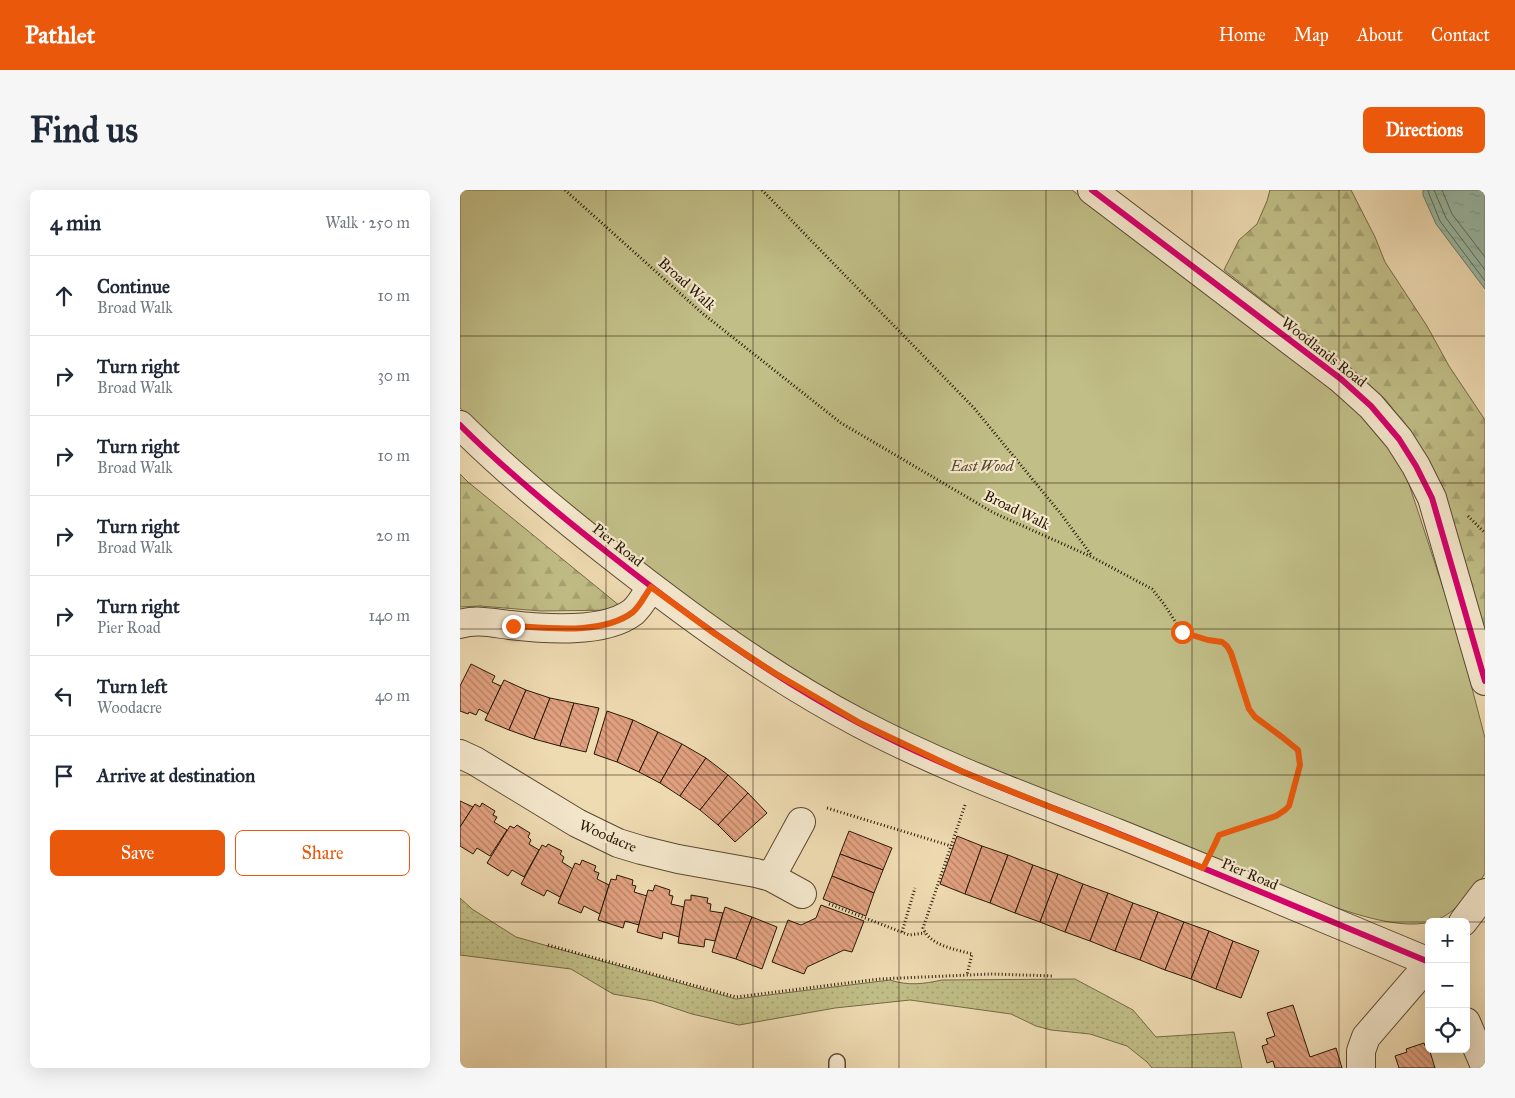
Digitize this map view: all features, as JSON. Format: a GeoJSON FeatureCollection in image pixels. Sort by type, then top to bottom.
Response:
{"type":"FeatureCollection","features":[{"type":"Feature","properties":{"kind":"street","name":"Woodlands Road"},"geometry":{"type":"LineString","coordinates":[[1092,190],[1341,379],[1371,406],[1399,439],[1416,466],[1432,498],[1485,681]]}},
{"type":"Feature","properties":{"kind":"street","name":"Pier Road"},"geometry":{"type":"LineString","coordinates":[[460,425],[495,459],[581,532],[651,587],[715,634],[773,672],[860,723],[963,772],[1203,868],[1425,961]]}},
{"type":"Feature","properties":{"kind":"street"},"geometry":{"type":"LineString","coordinates":[[460,624],[474,621],[513,626],[572,629],[616,622],[634,611],[651,587]]}},
{"type":"Feature","properties":{"kind":"street","name":"Woodacre"},"geometry":{"type":"LineString","coordinates":[[460,754],[475,761],[577,823],[618,843],[660,855],[749,871],[771,877],[802,894]]}},
{"type":"Feature","properties":{"kind":"street"},"geometry":{"type":"LineString","coordinates":[[771,877],[801,822]]}},
{"type":"Feature","properties":{"kind":"street"},"geometry":{"type":"LineString","coordinates":[[1466,918],[1485,893]]}},
{"type":"Feature","properties":{"kind":"street","name":"Pier Road"},"geometry":{"type":"LineString","coordinates":[[1361,1068],[1361,1051],[1366,1037],[1425,968]]}},
{"type":"Feature","properties":{"kind":"street"},"geometry":{"type":"LineString","coordinates":[[1470,1031],[1485,1066]]}},
{"type":"Feature","properties":{"kind":"path"},"geometry":{"type":"LineString","coordinates":[[762,190],[974,408],[1061,514],[1092,557]]}},
{"type":"Feature","properties":{"kind":"path"},"geometry":{"type":"LineString","coordinates":[[801,822],[811,803],[951,846]]}},
{"type":"Feature","properties":{"kind":"path"},"geometry":{"type":"LineString","coordinates":[[965,805],[923,926],[925,933],[934,941],[972,954],[967,975]]}},
{"type":"Feature","properties":{"kind":"path"},"geometry":{"type":"LineString","coordinates":[[902,932],[915,888]]}},
{"type":"Feature","properties":{"kind":"path"},"geometry":{"type":"LineString","coordinates":[[802,894],[909,935],[925,933]]}},
{"type":"Feature","properties":{"kind":"path"},"geometry":{"type":"LineString","coordinates":[[548,945],[736,997],[859,981],[991,974],[1054,976]]}},
{"type":"Feature","properties":{"kind":"green space","name":"East Wood"},"geometry":{"type":"Polygon","coordinates":[[[460,190],[1072,190],[1327,383],[1360,412],[1394,453],[1407,478],[1447,600],[1485,738],[1485,873],[1470,894],[1452,911],[1441,918],[1425,918],[1425,923],[1409,924],[1373,919],[1308,898],[896,730],[769,662],[643,569],[513,459],[460,408],[460,190]]]}},
{"type":"Feature","properties":{"kind":"green space"},"geometry":{"type":"Polygon","coordinates":[[[1270,190],[1351,190],[1375,237],[1385,262],[1427,326],[1449,366],[1485,420],[1485,635],[1426,457],[1405,424],[1385,399],[1355,372],[1224,270],[1239,240],[1257,224],[1270,190]]]}},
{"type":"Feature","properties":{"kind":"green space"},"geometry":{"type":"Polygon","coordinates":[[[460,474],[620,606],[620,610],[541,611],[480,606],[460,607],[460,474]]]}},
{"type":"Feature","properties":{"kind":"green space"},"geometry":{"type":"Polygon","coordinates":[[[460,898],[472,909],[516,937],[736,999],[890,980],[916,984],[942,980],[1075,979],[1133,1010],[1156,1037],[1234,1032],[1242,1068],[1152,1068],[1127,1046],[1090,1034],[1051,1030],[1036,1026],[1011,1014],[910,1000],[835,1008],[739,1025],[692,1014],[653,1001],[613,994],[571,969],[460,955],[460,898]]]}},
{"type":"Feature","properties":{"kind":"water"},"geometry":{"type":"Polygon","coordinates":[[[1423,190],[1485,190],[1485,289],[1436,224],[1423,195],[1423,190]]]}},
{"type":"Feature","properties":{"kind":"building"},"geometry":{"type":"Polygon","coordinates":[[[471,664],[495,676],[492,682],[501,686],[488,714],[479,709],[476,715],[460,711],[460,686],[471,664]]]}},
{"type":"Feature","properties":{"kind":"building"},"geometry":{"type":"Polygon","coordinates":[[[504,680],[526,690],[509,730],[485,720],[504,680]]]}},
{"type":"Feature","properties":{"kind":"building"},"geometry":{"type":"Polygon","coordinates":[[[526,690],[550,698],[534,739],[509,730],[526,690]]]}},
{"type":"Feature","properties":{"kind":"building"},"geometry":{"type":"Polygon","coordinates":[[[550,698],[574,703],[560,746],[534,739],[550,698]]]}},
{"type":"Feature","properties":{"kind":"building"},"geometry":{"type":"Polygon","coordinates":[[[574,703],[599,708],[586,752],[560,746],[574,703]]]}},
{"type":"Feature","properties":{"kind":"building"},"geometry":{"type":"Polygon","coordinates":[[[607,711],[633,720],[617,762],[594,754],[607,711]]]}},
{"type":"Feature","properties":{"kind":"building"},"geometry":{"type":"Polygon","coordinates":[[[633,720],[658,732],[639,772],[617,762],[633,720]]]}},
{"type":"Feature","properties":{"kind":"building"},"geometry":{"type":"Polygon","coordinates":[[[658,732],[682,744],[660,783],[639,772],[658,732]]]}},
{"type":"Feature","properties":{"kind":"building"},"geometry":{"type":"Polygon","coordinates":[[[682,744],[706,758],[680,796],[660,783],[682,744]]]}},
{"type":"Feature","properties":{"kind":"building"},"geometry":{"type":"Polygon","coordinates":[[[706,758],[728,775],[700,810],[680,796],[706,758]]]}},
{"type":"Feature","properties":{"kind":"building"},"geometry":{"type":"Polygon","coordinates":[[[728,775],[748,793],[718,825],[700,810],[728,775]]]}},
{"type":"Feature","properties":{"kind":"building"},"geometry":{"type":"Polygon","coordinates":[[[748,793],[767,813],[735,842],[718,825],[748,793]]]}},
{"type":"Feature","properties":{"kind":"building"},"geometry":{"type":"Polygon","coordinates":[[[460,801],[473,807],[460,827],[460,801]]]}},
{"type":"Feature","properties":{"kind":"building"},"geometry":{"type":"Polygon","coordinates":[[[482,803],[495,811],[493,815],[497,817],[494,822],[507,830],[490,856],[477,848],[473,854],[460,846],[460,827],[475,804],[480,807],[482,803]]]}},
{"type":"Feature","properties":{"kind":"building"},"geometry":{"type":"Polygon","coordinates":[[[517,825],[530,833],[528,837],[531,840],[529,844],[539,850],[524,877],[512,870],[508,876],[487,863],[510,826],[514,828],[517,825]]]}},
{"type":"Feature","properties":{"kind":"building"},"geometry":{"type":"Polygon","coordinates":[[[849,831],[892,848],[883,870],[840,854],[849,831]]]}},
{"type":"Feature","properties":{"kind":"building"},"geometry":{"type":"Polygon","coordinates":[[[957,836],[982,846],[965,894],[940,884],[957,836]]]}},
{"type":"Feature","properties":{"kind":"building"},"geometry":{"type":"Polygon","coordinates":[[[548,844],[562,851],[560,854],[564,857],[562,862],[573,869],[560,897],[547,890],[544,896],[521,884],[542,845],[546,847],[548,844]]]}},
{"type":"Feature","properties":{"kind":"building"},"geometry":{"type":"Polygon","coordinates":[[[982,846],[1008,855],[990,903],[965,894],[982,846]]]}},
{"type":"Feature","properties":{"kind":"building"},"geometry":{"type":"Polygon","coordinates":[[[840,854],[883,870],[874,893],[832,876],[840,854]]]}},
{"type":"Feature","properties":{"kind":"building"},"geometry":{"type":"Polygon","coordinates":[[[1008,855],[1033,865],[1015,913],[990,903],[1008,855]]]}},
{"type":"Feature","properties":{"kind":"building"},"geometry":{"type":"Polygon","coordinates":[[[582,860],[596,866],[594,871],[599,873],[597,879],[609,885],[600,914],[584,906],[581,913],[558,903],[575,863],[580,865],[582,860]]]}},
{"type":"Feature","properties":{"kind":"building"},"geometry":{"type":"Polygon","coordinates":[[[1033,865],[1058,874],[1040,922],[1015,913],[1033,865]]]}},
{"type":"Feature","properties":{"kind":"building"},"geometry":{"type":"Polygon","coordinates":[[[1058,874],[1083,884],[1065,932],[1040,922],[1058,874]]]}},
{"type":"Feature","properties":{"kind":"building"},"geometry":{"type":"Polygon","coordinates":[[[617,875],[633,880],[632,885],[636,886],[634,892],[647,896],[639,925],[625,921],[623,928],[598,920],[611,879],[616,880],[617,875]]]}},
{"type":"Feature","properties":{"kind":"building"},"geometry":{"type":"Polygon","coordinates":[[[832,876],[874,893],[866,916],[823,899],[832,876]]]}},
{"type":"Feature","properties":{"kind":"building"},"geometry":{"type":"Polygon","coordinates":[[[1083,884],[1108,893],[1090,941],[1065,932],[1083,884]]]}},
{"type":"Feature","properties":{"kind":"building"},"geometry":{"type":"Polygon","coordinates":[[[655,885],[670,890],[669,895],[673,896],[671,904],[684,907],[679,937],[663,932],[662,939],[637,932],[648,890],[653,891],[655,885]]]}},
{"type":"Feature","properties":{"kind":"building"},"geometry":{"type":"Polygon","coordinates":[[[1108,893],[1133,903],[1115,951],[1090,941],[1108,893]]]}},
{"type":"Feature","properties":{"kind":"building"},"geometry":{"type":"Polygon","coordinates":[[[691,895],[708,898],[707,903],[711,904],[710,911],[723,913],[715,941],[705,939],[704,947],[678,943],[685,900],[691,900],[691,895]]]}},
{"type":"Feature","properties":{"kind":"building"},"geometry":{"type":"Polygon","coordinates":[[[1133,903],[1158,912],[1140,960],[1115,951],[1133,903]]]}},
{"type":"Feature","properties":{"kind":"building"},"geometry":{"type":"Polygon","coordinates":[[[821,905],[864,921],[852,952],[844,950],[807,967],[804,974],[772,962],[788,920],[801,925],[816,918],[821,905]]]}},
{"type":"Feature","properties":{"kind":"building"},"geometry":{"type":"Polygon","coordinates":[[[725,907],[752,917],[736,959],[712,952],[725,907]]]}},
{"type":"Feature","properties":{"kind":"building"},"geometry":{"type":"Polygon","coordinates":[[[1158,912],[1184,922],[1165,970],[1140,960],[1158,912]]]}},
{"type":"Feature","properties":{"kind":"building"},"geometry":{"type":"Polygon","coordinates":[[[752,917],[777,927],[762,969],[736,959],[752,917]]]}},
{"type":"Feature","properties":{"kind":"building"},"geometry":{"type":"Polygon","coordinates":[[[1184,922],[1209,931],[1191,979],[1165,970],[1184,922]]]}},
{"type":"Feature","properties":{"kind":"building"},"geometry":{"type":"Polygon","coordinates":[[[1209,931],[1233,941],[1216,989],[1191,979],[1209,931]]]}},
{"type":"Feature","properties":{"kind":"building"},"geometry":{"type":"Polygon","coordinates":[[[1233,941],[1259,951],[1241,998],[1216,989],[1233,941]]]}},
{"type":"Feature","properties":{"kind":"building"},"geometry":{"type":"Polygon","coordinates":[[[1293,1005],[1310,1057],[1336,1048],[1342,1068],[1275,1068],[1273,1061],[1267,1063],[1262,1046],[1268,1044],[1266,1039],[1275,1036],[1267,1013],[1293,1005]]]}},
{"type":"Feature","properties":{"kind":"building"},"geometry":{"type":"Polygon","coordinates":[[[1424,1043],[1425,1053],[1430,1053],[1435,1068],[1399,1068],[1395,1056],[1407,1052],[1406,1049],[1424,1043]]]}},
{"type":"Feature","properties":{"kind":"cycle path"},"geometry":{"type":"LineString","coordinates":[[1092,190],[1341,379],[1371,406],[1399,439],[1416,466],[1432,498],[1485,681]]}},
{"type":"Feature","properties":{"kind":"cycle path"},"geometry":{"type":"LineString","coordinates":[[460,425],[532,491],[638,576],[730,644],[826,705],[890,739],[954,768],[1425,960]]}},
{"type":"Feature","properties":{"kind":"route"},"geometry":{"type":"LineString","coordinates":[[513,626],[572,629],[616,622],[634,611],[651,587],[715,634],[773,672],[820,701],[897,742],[963,772],[1203,868],[1219,835],[1276,816],[1289,806],[1300,765],[1298,750],[1255,717],[1249,709],[1227,646],[1222,642],[1182,632]]}}]}
